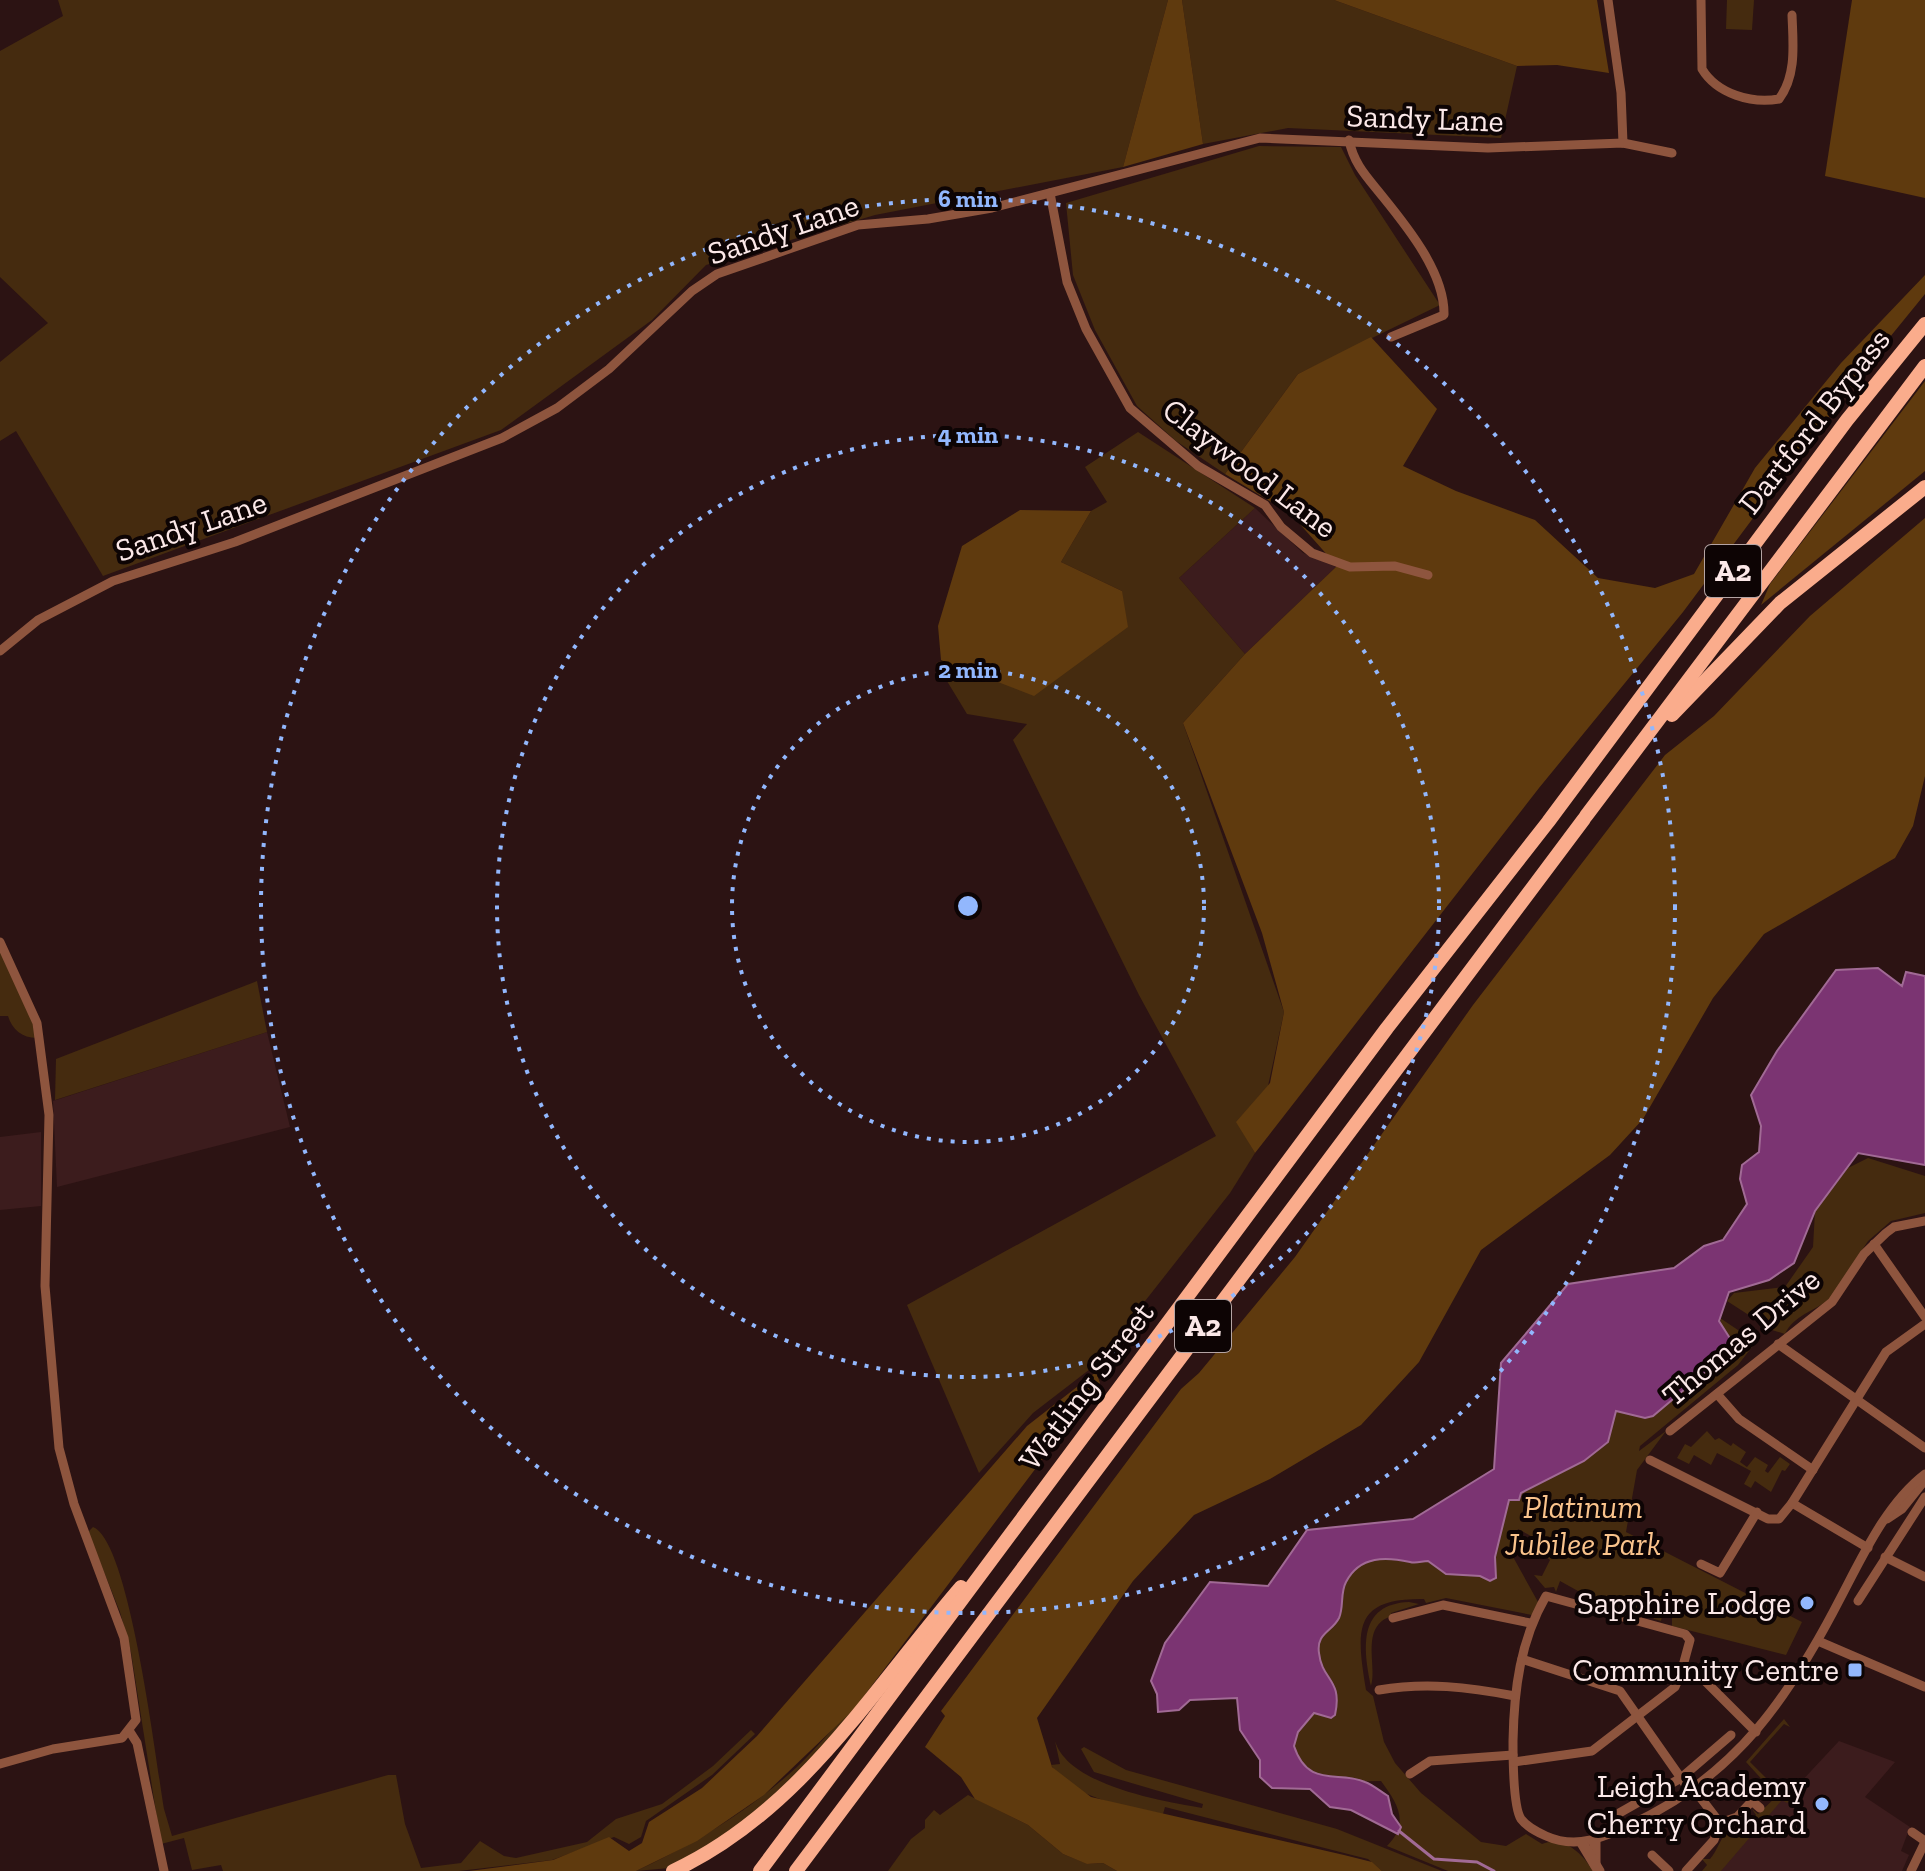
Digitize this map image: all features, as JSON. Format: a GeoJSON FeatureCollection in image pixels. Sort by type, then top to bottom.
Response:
{"type":"FeatureCollection","features":[{"type":"Feature","properties":{"kind":"highway","name":"Dartford Bypass"},"geometry":{"type":"LineString","coordinates":[[1548,822],[1791,494],[1925,324]]}},
{"type":"Feature","properties":{"kind":"highway","name":"Dartford Bypass"},"geometry":{"type":"LineString","coordinates":[[1583,820],[1925,366]]}},
{"type":"Feature","properties":{"kind":"highway","name":"A2"},"geometry":{"type":"LineString","coordinates":[[1583,820],[1687,696],[1744,636],[1780,603],[1925,487]]}},
{"type":"Feature","properties":{"kind":"highway","name":"Watling Street"},"geometry":{"type":"LineString","coordinates":[[798,1871],[1583,820]]}},
{"type":"Feature","properties":{"kind":"highway","name":"Watling Street"},"geometry":{"type":"LineString","coordinates":[[760,1871],[1387,1028],[1548,822]]}},
{"type":"Feature","properties":{"kind":"highway"},"geometry":{"type":"LineString","coordinates":[[673,1871],[737,1833],[795,1785],[1047,1486]]}},
{"type":"Feature","properties":{"kind":"street"},"geometry":{"type":"LineString","coordinates":[[1608,0],[1621,93],[1623,143]]}},
{"type":"Feature","properties":{"kind":"street"},"geometry":{"type":"LineString","coordinates":[[1701,0],[1702,69],[1714,83],[1744,98],[1779,99],[1784,92],[1793,56],[1792,15]]}},
{"type":"Feature","properties":{"kind":"street","name":"Sandy Lane"},"geometry":{"type":"LineString","coordinates":[[0,651],[38,620],[113,581],[235,542],[502,438],[557,408],[609,369],[692,291],[717,274],[858,225],[928,219],[1050,193],[1260,138],[1488,148],[1623,143],[1672,153]]}},
{"type":"Feature","properties":{"kind":"street"},"geometry":{"type":"LineString","coordinates":[[1349,140],[1353,161],[1406,227],[1444,294],[1444,315],[1391,337]]}},
{"type":"Feature","properties":{"kind":"street","name":"Claywood Lane"},"geometry":{"type":"LineString","coordinates":[[1050,193],[1067,282],[1086,329],[1130,408],[1198,466],[1265,505],[1281,527],[1312,553],[1350,567],[1395,566],[1428,575]]}},
{"type":"Feature","properties":{"kind":"street"},"geometry":{"type":"LineString","coordinates":[[0,942],[37,1023],[49,1115],[45,1286],[59,1448],[74,1504],[124,1638],[136,1720],[130,1732],[120,1739],[53,1749],[0,1764]]}},
{"type":"Feature","properties":{"kind":"street","name":"Thomas Drive"},"geometry":{"type":"LineString","coordinates":[[1670,1431],[1832,1302],[1874,1244],[1886,1233],[1894,1227],[1925,1221]]}},
{"type":"Feature","properties":{"kind":"street"},"geometry":{"type":"LineString","coordinates":[[1874,1244],[1925,1317]]}},
{"type":"Feature","properties":{"kind":"street"},"geometry":{"type":"LineString","coordinates":[[1650,1460],[1768,1519],[1779,1519],[1887,1351],[1925,1324]]}},
{"type":"Feature","properties":{"kind":"street"},"geometry":{"type":"LineString","coordinates":[[1778,1344],[1925,1448]]}},
{"type":"Feature","properties":{"kind":"street"},"geometry":{"type":"LineString","coordinates":[[1717,1394],[1739,1419],[1813,1470]]}},
{"type":"Feature","properties":{"kind":"street"},"geometry":{"type":"LineString","coordinates":[[1410,1774],[1430,1761],[1513,1759],[1592,1751],[1675,1687],[1690,1640],[1683,1633],[1555,1596],[1546,1596],[1530,1623],[1515,1696],[1513,1759],[1517,1808],[1523,1821],[1555,1839],[1582,1843],[1642,1820],[1692,1789],[1756,1732],[1790,1690],[1868,1548],[1909,1485],[1925,1474]]}},
{"type":"Feature","properties":{"kind":"street"},"geometry":{"type":"LineString","coordinates":[[1887,1519],[1902,1509],[1925,1480]]}},
{"type":"Feature","properties":{"kind":"street"},"geometry":{"type":"LineString","coordinates":[[1858,1601],[1925,1497]]}},
{"type":"Feature","properties":{"kind":"street"},"geometry":{"type":"LineString","coordinates":[[1792,1503],[1868,1548]]}},
{"type":"Feature","properties":{"kind":"street"},"geometry":{"type":"LineString","coordinates":[[1701,1564],[1720,1573],[1757,1512]]}},
{"type":"Feature","properties":{"kind":"street"},"geometry":{"type":"LineString","coordinates":[[1885,1557],[1925,1577]]}},
{"type":"Feature","properties":{"kind":"street"},"geometry":{"type":"LineString","coordinates":[[1393,1618],[1443,1605],[1530,1623]]}},
{"type":"Feature","properties":{"kind":"street"},"geometry":{"type":"LineString","coordinates":[[1818,1641],[1925,1687]]}},
{"type":"Feature","properties":{"kind":"street"},"geometry":{"type":"LineString","coordinates":[[1522,1659],[1618,1690],[1681,1778],[1720,1823]]}},
{"type":"Feature","properties":{"kind":"street"},"geometry":{"type":"LineString","coordinates":[[1681,1673],[1703,1679],[1756,1732]]}},
{"type":"Feature","properties":{"kind":"street"},"geometry":{"type":"LineString","coordinates":[[1379,1690],[1415,1684],[1425,1688],[1446,1685],[1515,1696]]}},
{"type":"Feature","properties":{"kind":"street"},"geometry":{"type":"LineString","coordinates":[[130,1732],[137,1742],[164,1871]]}},
{"type":"Feature","properties":{"kind":"street"},"geometry":{"type":"LineString","coordinates":[[1614,1816],[1681,1778],[1731,1735]]}},
{"type":"Feature","properties":{"kind":"street"},"geometry":{"type":"LineString","coordinates":[[1720,1823],[1737,1817],[1752,1801],[1760,1808]]}},
{"type":"Feature","properties":{"kind":"street"},"geometry":{"type":"LineString","coordinates":[[1686,1871],[1714,1841],[1720,1823]]}},
{"type":"Feature","properties":{"kind":"street"},"geometry":{"type":"LineString","coordinates":[[1911,1871],[1925,1841],[1912,1832]]}},
{"type":"Feature","properties":{"kind":"street"},"geometry":{"type":"LineString","coordinates":[[1595,1840],[1597,1867]]}},
{"type":"Feature","properties":{"kind":"street"},"geometry":{"type":"LineString","coordinates":[[1582,1843],[1597,1867]]}},
{"type":"Feature","properties":{"kind":"street"},"geometry":{"type":"LineString","coordinates":[[1652,1855],[1669,1871]]}},
{"type":"Feature","properties":{"kind":"shaded area"},"geometry":{"type":"Polygon","coordinates":[[[1168,0],[1182,0],[1203,144],[1123,167],[1168,0]]]}},
{"type":"Feature","properties":{"kind":"shaded area"},"geometry":{"type":"Polygon","coordinates":[[[1334,0],[1597,0],[1609,73],[1557,65],[1517,66],[1334,0]]]}},
{"type":"Feature","properties":{"kind":"shaded area"},"geometry":{"type":"Polygon","coordinates":[[[1852,0],[1925,0],[1925,198],[1825,176],[1852,0]]]}},
{"type":"Feature","properties":{"kind":"shaded area"},"geometry":{"type":"Polygon","coordinates":[[[1925,275],[1925,294],[1868,364],[1683,612],[1539,788],[1255,1153],[1236,1122],[1270,1083],[1284,1012],[1262,933],[1183,723],[1245,654],[1337,566],[1291,514],[1225,474],[1298,374],[1371,337],[1437,409],[1403,466],[1456,491],[1535,520],[1598,578],[1655,588],[1694,574],[1755,468],[1841,363],[1925,275]]]}},
{"type":"Feature","properties":{"kind":"shaded area"},"geometry":{"type":"Polygon","coordinates":[[[1925,381],[1925,471],[1761,605],[1770,584],[1925,381]]]}},
{"type":"Feature","properties":{"kind":"shaded area"},"geometry":{"type":"Polygon","coordinates":[[[1255,508],[1303,553],[1336,567],[1245,654],[1179,578],[1255,508]]]}},
{"type":"Feature","properties":{"kind":"shaded area"},"geometry":{"type":"Polygon","coordinates":[[[1020,510],[1091,511],[1061,562],[1122,591],[1128,627],[1034,696],[941,660],[938,626],[962,546],[1020,510]]]}},
{"type":"Feature","properties":{"kind":"shaded area"},"geometry":{"type":"Polygon","coordinates":[[[1925,518],[1925,776],[1913,826],[1895,858],[1764,934],[1713,998],[1643,1119],[1610,1155],[1481,1250],[1419,1362],[1361,1425],[1270,1479],[1194,1515],[1133,1581],[1037,1718],[1052,1767],[1091,1797],[1372,1862],[1382,1871],[1117,1871],[1103,1863],[1087,1864],[1063,1854],[1028,1825],[975,1799],[961,1777],[925,1747],[945,1716],[941,1711],[1181,1389],[1199,1373],[1295,1257],[1473,1005],[1665,755],[1714,716],[1810,616],[1925,518]]]}},
{"type":"Feature","properties":{"kind":"shaded area"},"geometry":{"type":"Polygon","coordinates":[[[1878,968],[1902,986],[1906,972],[1925,976],[1925,1165],[1858,1153],[1815,1211],[1794,1263],[1769,1280],[1729,1292],[1719,1321],[1733,1343],[1730,1351],[1653,1416],[1645,1418],[1616,1411],[1608,1442],[1584,1461],[1521,1493],[1519,1500],[1509,1500],[1495,1557],[1496,1578],[1490,1581],[1480,1576],[1446,1574],[1428,1561],[1414,1563],[1383,1559],[1366,1562],[1346,1582],[1339,1618],[1322,1637],[1319,1646],[1321,1662],[1336,1694],[1335,1715],[1331,1718],[1314,1713],[1298,1732],[1294,1746],[1307,1768],[1316,1773],[1355,1779],[1388,1796],[1392,1814],[1401,1827],[1398,1834],[1351,1810],[1330,1807],[1310,1789],[1272,1788],[1260,1777],[1260,1760],[1240,1730],[1237,1698],[1190,1700],[1179,1710],[1158,1712],[1157,1694],[1151,1681],[1165,1643],[1210,1582],[1268,1586],[1307,1530],[1413,1519],[1494,1469],[1501,1363],[1568,1284],[1674,1268],[1704,1246],[1723,1240],[1747,1204],[1740,1179],[1742,1165],[1759,1152],[1761,1126],[1751,1095],[1777,1051],[1836,970],[1878,968]]]}},
{"type":"Feature","properties":{"kind":"shaded area"},"geometry":{"type":"Polygon","coordinates":[[[267,1032],[290,1127],[57,1187],[53,1101],[267,1032]]]}},
{"type":"Feature","properties":{"kind":"shaded area"},"geometry":{"type":"Polygon","coordinates":[[[41,1132],[41,1206],[0,1210],[0,1137],[41,1132]]]}},
{"type":"Feature","properties":{"kind":"shaded area"},"geometry":{"type":"Polygon","coordinates":[[[1096,1372],[1100,1383],[855,1708],[764,1795],[697,1841],[636,1871],[469,1871],[553,1860],[609,1837],[629,1851],[642,1843],[649,1822],[702,1788],[757,1736],[1027,1426],[1096,1372]]]}},
{"type":"Feature","properties":{"kind":"shaded area","name":"Leigh Academy Cherry Orchard"},"geometry":{"type":"Polygon","coordinates":[[[1839,1741],[1895,1762],[1865,1797],[1910,1827],[1901,1851],[1909,1855],[1902,1871],[1707,1871],[1779,1794],[1785,1799],[1839,1741]]]}},
{"type":"Feature","properties":{"kind":"green space"},"geometry":{"type":"Polygon","coordinates":[[[58,0],[1168,0],[1123,167],[875,215],[706,265],[652,320],[501,430],[103,576],[16,431],[0,441],[0,362],[48,323],[0,277],[0,51],[63,16],[58,0]]]}},
{"type":"Feature","properties":{"kind":"green space"},"geometry":{"type":"Polygon","coordinates":[[[1182,0],[1334,0],[1517,66],[1501,138],[1288,128],[1203,144],[1182,0]]]}},
{"type":"Feature","properties":{"kind":"green space"},"geometry":{"type":"Polygon","coordinates":[[[1727,0],[1754,0],[1752,30],[1726,29],[1727,0]]]}},
{"type":"Feature","properties":{"kind":"green space"},"geometry":{"type":"Polygon","coordinates":[[[1259,146],[1341,147],[1355,175],[1440,305],[1298,374],[1225,474],[1176,441],[1137,406],[1095,330],[1073,275],[1066,203],[1259,146]]]}},
{"type":"Feature","properties":{"kind":"green space"},"geometry":{"type":"Polygon","coordinates":[[[1138,432],[1255,508],[1179,578],[1245,654],[1183,723],[1284,1012],[1268,1086],[1237,1122],[1255,1153],[1230,1193],[1094,1366],[1033,1413],[979,1473],[907,1305],[1216,1136],[1139,995],[1013,740],[1027,724],[967,714],[936,663],[1122,591],[1061,562],[1091,511],[1107,502],[1085,467],[1138,432]]]}},
{"type":"Feature","properties":{"kind":"green space"},"geometry":{"type":"Polygon","coordinates":[[[0,948],[32,1016],[37,1038],[22,1034],[15,1029],[8,1016],[0,1016],[0,948]]]}},
{"type":"Feature","properties":{"kind":"green space"},"geometry":{"type":"Polygon","coordinates":[[[257,981],[267,1032],[55,1100],[56,1059],[257,981]]]}},
{"type":"Feature","properties":{"kind":"green space"},"geometry":{"type":"Polygon","coordinates":[[[1868,1158],[1925,1176],[1925,1213],[1891,1221],[1868,1241],[1829,1300],[1799,1318],[1785,1334],[1772,1330],[1727,1301],[1734,1293],[1785,1287],[1813,1247],[1815,1211],[1848,1168],[1868,1158]]]}},
{"type":"Feature","properties":{"kind":"green space","name":"Platinum Jubilee Park"},"geometry":{"type":"Polygon","coordinates":[[[1720,1318],[1756,1342],[1738,1365],[1640,1446],[1639,1451],[1666,1431],[1637,1470],[1626,1532],[1802,1622],[1786,1655],[1672,1626],[1672,1618],[1662,1616],[1661,1621],[1654,1619],[1650,1613],[1630,1611],[1631,1606],[1624,1604],[1622,1610],[1619,1606],[1577,1596],[1578,1591],[1560,1581],[1556,1592],[1554,1587],[1545,1588],[1534,1575],[1542,1576],[1550,1560],[1537,1549],[1540,1541],[1518,1529],[1512,1555],[1538,1602],[1532,1615],[1446,1598],[1426,1603],[1424,1599],[1401,1600],[1372,1611],[1361,1634],[1366,1690],[1373,1696],[1384,1742],[1395,1763],[1421,1793],[1481,1842],[1506,1846],[1526,1834],[1542,1844],[1558,1842],[1572,1848],[1593,1871],[1448,1871],[1387,1846],[1394,1838],[1400,1821],[1396,1806],[1381,1781],[1274,1783],[1277,1655],[1335,1715],[1335,1687],[1321,1662],[1319,1647],[1322,1637],[1339,1618],[1344,1586],[1353,1572],[1372,1561],[1406,1559],[1428,1561],[1446,1574],[1480,1576],[1490,1581],[1509,1500],[1518,1500],[1521,1493],[1584,1461],[1608,1442],[1616,1411],[1650,1418],[1733,1343],[1722,1330],[1720,1318]]]}},
{"type":"Feature","properties":{"kind":"green space"},"geometry":{"type":"Polygon","coordinates":[[[1707,1431],[1715,1440],[1719,1438],[1731,1446],[1733,1443],[1746,1452],[1740,1462],[1747,1467],[1755,1457],[1768,1465],[1765,1471],[1768,1473],[1780,1457],[1790,1464],[1785,1471],[1782,1470],[1771,1492],[1755,1481],[1751,1488],[1744,1484],[1751,1471],[1717,1453],[1711,1465],[1694,1455],[1689,1464],[1677,1458],[1685,1444],[1691,1447],[1707,1431]]]}},
{"type":"Feature","properties":{"kind":"green space"},"geometry":{"type":"Polygon","coordinates":[[[93,1527],[106,1541],[119,1570],[130,1610],[164,1809],[172,1836],[396,1775],[405,1824],[421,1868],[461,1863],[480,1841],[504,1856],[516,1858],[587,1842],[616,1819],[662,1804],[713,1766],[751,1730],[755,1734],[712,1775],[646,1821],[641,1837],[629,1844],[614,1837],[552,1860],[459,1871],[223,1871],[221,1865],[192,1870],[184,1838],[161,1844],[131,1652],[120,1612],[88,1532],[93,1527]]]}},
{"type":"Feature","properties":{"kind":"green space"},"geometry":{"type":"Polygon","coordinates":[[[1419,1604],[1391,1613],[1392,1616],[1376,1628],[1371,1686],[1366,1643],[1372,1619],[1392,1605],[1419,1604]]]}},
{"type":"Feature","properties":{"kind":"green space"},"geometry":{"type":"Polygon","coordinates":[[[865,1696],[813,1761],[746,1822],[670,1868],[636,1871],[700,1838],[760,1798],[797,1767],[865,1696]]]}},
{"type":"Feature","properties":{"kind":"green space"},"geometry":{"type":"Polygon","coordinates":[[[1784,1719],[1790,1727],[1784,1724],[1750,1762],[1785,1797],[1798,1785],[1801,1788],[1787,1803],[1782,1800],[1721,1871],[1702,1871],[1707,1865],[1702,1859],[1710,1859],[1730,1829],[1732,1837],[1739,1835],[1737,1827],[1739,1831],[1740,1825],[1744,1828],[1756,1815],[1752,1809],[1758,1814],[1777,1796],[1746,1762],[1784,1719]]]}},
{"type":"Feature","properties":{"kind":"green space"},"geometry":{"type":"Polygon","coordinates":[[[1055,1741],[1063,1756],[1078,1769],[1118,1788],[1184,1805],[1202,1808],[1203,1804],[1094,1772],[1081,1749],[1084,1747],[1126,1770],[1337,1829],[1442,1871],[1382,1871],[1368,1859],[1165,1807],[1163,1814],[1086,1794],[1061,1777],[1051,1765],[1060,1764],[1055,1741]]]}},
{"type":"Feature","properties":{"kind":"green space"},"geometry":{"type":"Polygon","coordinates":[[[968,1795],[1028,1825],[1063,1854],[1088,1864],[1103,1863],[1117,1871],[888,1871],[911,1839],[925,1828],[925,1820],[934,1810],[940,1815],[968,1795]]]}},
{"type":"Feature","properties":{"kind":"waterway"},"geometry":{"type":"LineString","coordinates":[[1399,1831],[1434,1859],[1477,1862],[1494,1871]]}},
{"type":"Feature","properties":{"kind":"place","name":"Sapphire Lodge"},"geometry":{"type":"Point","coordinates":[1807,1603]}},
{"type":"Feature","properties":{"kind":"place","name":"Community Centre"},"geometry":{"type":"Point","coordinates":[1855,1670]}},
{"type":"Feature","properties":{"kind":"place","name":"Leigh Academy Cherry Orchard"},"geometry":{"type":"Point","coordinates":[1822,1804]}}]}
